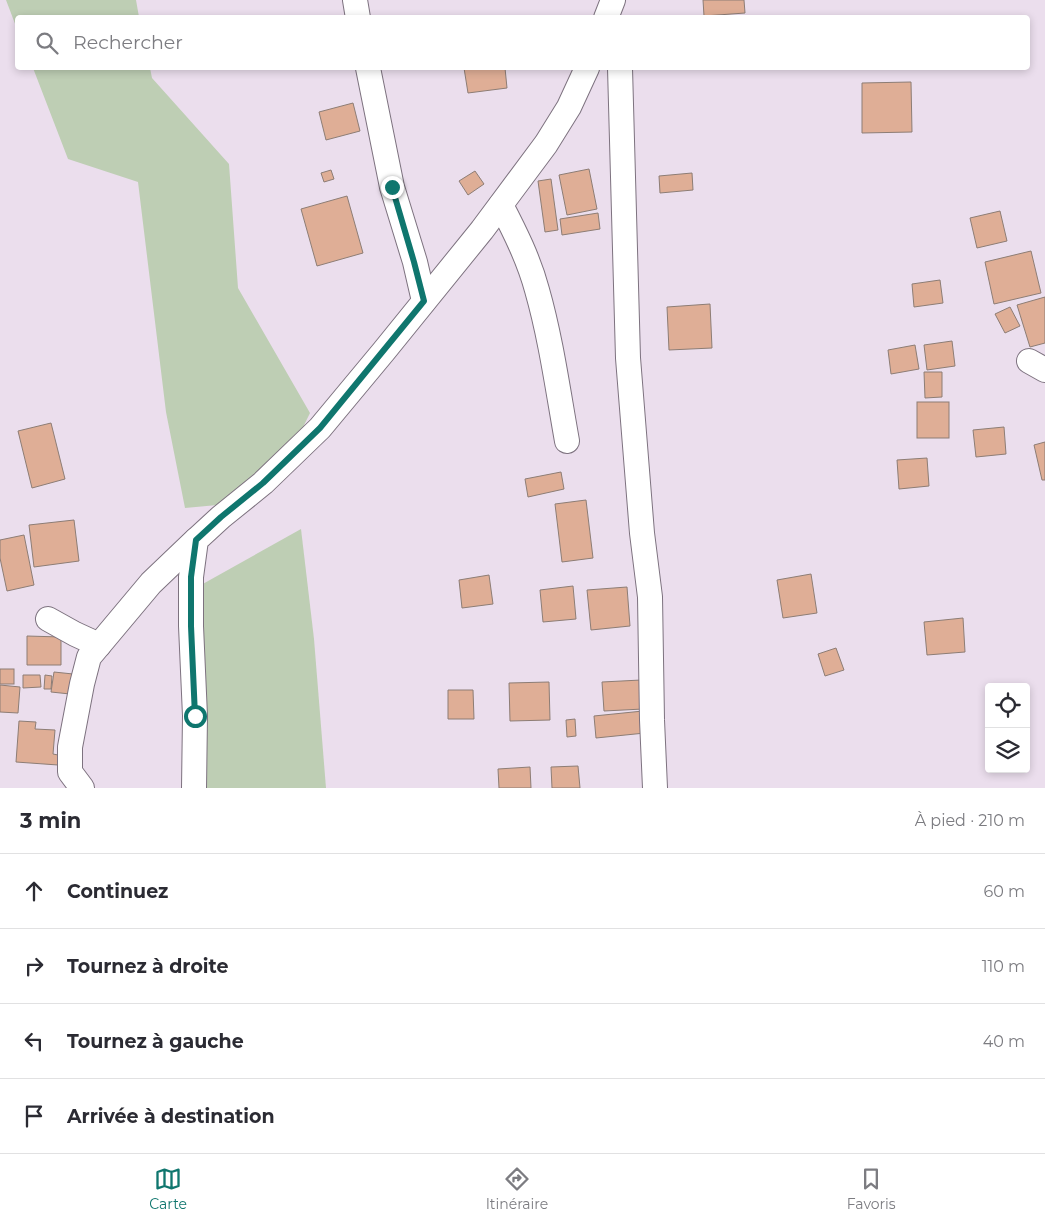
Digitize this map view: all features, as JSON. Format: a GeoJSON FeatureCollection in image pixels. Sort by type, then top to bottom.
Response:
{"type":"FeatureCollection","features":[{"type":"Feature","properties":{"kind":"street"},"geometry":{"type":"LineString","coordinates":[[355,0],[358,15]]}},
{"type":"Feature","properties":{"kind":"street"},"geometry":{"type":"LineString","coordinates":[[607,15],[613,0]]}},
{"type":"Feature","properties":{"kind":"street"},"geometry":{"type":"LineString","coordinates":[[613,0],[616,15]]}},
{"type":"Feature","properties":{"kind":"street"},"geometry":{"type":"LineString","coordinates":[[368,70],[392,187],[424,301]]}},
{"type":"Feature","properties":{"kind":"street"},"geometry":{"type":"LineString","coordinates":[[82,788],[70,772],[70,747],[89,657],[151,583],[221,517],[263,483],[320,428],[501,205],[546,144],[568,107],[585,70]]}},
{"type":"Feature","properties":{"kind":"street"},"geometry":{"type":"LineString","coordinates":[[620,70],[628,358],[642,533],[650,597],[655,788]]}},
{"type":"Feature","properties":{"kind":"street"},"geometry":{"type":"LineString","coordinates":[[501,205],[518,238],[537,289],[546,324],[567,441]]}},
{"type":"Feature","properties":{"kind":"street"},"geometry":{"type":"LineString","coordinates":[[194,788],[195,716],[191,587],[196,540]]}},
{"type":"Feature","properties":{"kind":"street"},"geometry":{"type":"LineString","coordinates":[[48,619],[74,634],[99,645]]}},
{"type":"Feature","properties":{"kind":"green space"},"geometry":{"type":"Polygon","coordinates":[[[6,0],[136,0],[139,15],[15,15],[15,24],[6,0]]]}},
{"type":"Feature","properties":{"kind":"green space"},"geometry":{"type":"Polygon","coordinates":[[[34,70],[150,70],[152,78],[229,164],[238,288],[310,413],[280,474],[239,503],[185,508],[166,412],[138,182],[68,159],[34,70]]]}},
{"type":"Feature","properties":{"kind":"green space"},"geometry":{"type":"Polygon","coordinates":[[[301,529],[314,639],[326,788],[207,788],[202,759],[192,590],[301,529]]]}},
{"type":"Feature","properties":{"kind":"building"},"geometry":{"type":"Polygon","coordinates":[[[703,0],[744,0],[745,13],[704,15],[703,0]]]}},
{"type":"Feature","properties":{"kind":"building"},"geometry":{"type":"Polygon","coordinates":[[[464,70],[505,70],[507,88],[468,93],[464,70]]]}},
{"type":"Feature","properties":{"kind":"building"},"geometry":{"type":"Polygon","coordinates":[[[911,82],[912,132],[862,133],[862,83],[911,82]]]}},
{"type":"Feature","properties":{"kind":"building"},"geometry":{"type":"Polygon","coordinates":[[[353,103],[360,131],[326,140],[319,112],[353,103]]]}},
{"type":"Feature","properties":{"kind":"building"},"geometry":{"type":"Polygon","coordinates":[[[589,169],[597,209],[567,215],[559,175],[589,169]]]}},
{"type":"Feature","properties":{"kind":"building"},"geometry":{"type":"Polygon","coordinates":[[[331,170],[334,179],[324,182],[321,173],[331,170]]]}},
{"type":"Feature","properties":{"kind":"building"},"geometry":{"type":"Polygon","coordinates":[[[475,171],[484,184],[468,195],[459,181],[475,171]]]}},
{"type":"Feature","properties":{"kind":"building"},"geometry":{"type":"Polygon","coordinates":[[[692,173],[693,190],[660,193],[659,176],[692,173]]]}},
{"type":"Feature","properties":{"kind":"building"},"geometry":{"type":"Polygon","coordinates":[[[551,179],[558,230],[545,232],[538,181],[551,179]]]}},
{"type":"Feature","properties":{"kind":"building"},"geometry":{"type":"Polygon","coordinates":[[[347,196],[363,253],[317,266],[301,209],[347,196]]]}},
{"type":"Feature","properties":{"kind":"building"},"geometry":{"type":"Polygon","coordinates":[[[1000,211],[1007,241],[977,248],[970,218],[1000,211]]]}},
{"type":"Feature","properties":{"kind":"building"},"geometry":{"type":"Polygon","coordinates":[[[598,213],[600,229],[562,235],[560,219],[598,213]]]}},
{"type":"Feature","properties":{"kind":"building"},"geometry":{"type":"Polygon","coordinates":[[[1031,251],[1041,293],[994,304],[985,262],[1031,251]]]}},
{"type":"Feature","properties":{"kind":"building"},"geometry":{"type":"Polygon","coordinates":[[[940,280],[943,303],[914,307],[912,284],[940,280]]]}},
{"type":"Feature","properties":{"kind":"building"},"geometry":{"type":"Polygon","coordinates":[[[1045,297],[1045,343],[1030,347],[1017,305],[1045,297]]]}},
{"type":"Feature","properties":{"kind":"building"},"geometry":{"type":"Polygon","coordinates":[[[710,304],[712,348],[669,350],[667,307],[710,304]]]}},
{"type":"Feature","properties":{"kind":"building"},"geometry":{"type":"Polygon","coordinates":[[[1010,307],[1020,326],[1005,333],[995,314],[1010,307]]]}},
{"type":"Feature","properties":{"kind":"building"},"geometry":{"type":"Polygon","coordinates":[[[952,341],[955,366],[927,370],[924,345],[952,341]]]}},
{"type":"Feature","properties":{"kind":"building"},"geometry":{"type":"Polygon","coordinates":[[[915,345],[919,369],[891,374],[888,350],[915,345]]]}},
{"type":"Feature","properties":{"kind":"building"},"geometry":{"type":"Polygon","coordinates":[[[924,372],[942,372],[942,397],[925,398],[924,372]]]}},
{"type":"Feature","properties":{"kind":"building"},"geometry":{"type":"Polygon","coordinates":[[[917,402],[949,402],[949,438],[917,438],[917,402]]]}},
{"type":"Feature","properties":{"kind":"building"},"geometry":{"type":"Polygon","coordinates":[[[51,423],[65,479],[32,488],[18,431],[51,423]]]}},
{"type":"Feature","properties":{"kind":"building"},"geometry":{"type":"Polygon","coordinates":[[[1004,427],[1006,454],[976,457],[973,430],[1004,427]]]}},
{"type":"Feature","properties":{"kind":"building"},"geometry":{"type":"Polygon","coordinates":[[[1045,442],[1045,480],[1042,480],[1034,445],[1045,442]]]}},
{"type":"Feature","properties":{"kind":"building"},"geometry":{"type":"Polygon","coordinates":[[[927,458],[929,486],[899,489],[897,460],[927,458]]]}},
{"type":"Feature","properties":{"kind":"building"},"geometry":{"type":"Polygon","coordinates":[[[561,472],[564,489],[528,497],[525,479],[561,472]]]}},
{"type":"Feature","properties":{"kind":"building"},"geometry":{"type":"Polygon","coordinates":[[[586,500],[593,558],[562,562],[555,504],[586,500]]]}},
{"type":"Feature","properties":{"kind":"building"},"geometry":{"type":"Polygon","coordinates":[[[74,520],[79,561],[34,567],[29,525],[74,520]]]}},
{"type":"Feature","properties":{"kind":"building"},"geometry":{"type":"Polygon","coordinates":[[[24,535],[34,585],[7,591],[0,558],[0,540],[24,535]]]}},
{"type":"Feature","properties":{"kind":"building"},"geometry":{"type":"Polygon","coordinates":[[[811,574],[817,613],[783,618],[777,580],[811,574]]]}},
{"type":"Feature","properties":{"kind":"building"},"geometry":{"type":"Polygon","coordinates":[[[489,575],[493,604],[462,608],[459,580],[489,575]]]}},
{"type":"Feature","properties":{"kind":"building"},"geometry":{"type":"Polygon","coordinates":[[[573,586],[576,619],[543,622],[540,590],[573,586]]]}},
{"type":"Feature","properties":{"kind":"building"},"geometry":{"type":"Polygon","coordinates":[[[627,587],[630,626],[591,630],[587,590],[627,587]]]}},
{"type":"Feature","properties":{"kind":"building"},"geometry":{"type":"Polygon","coordinates":[[[963,618],[965,652],[927,655],[924,622],[963,618]]]}},
{"type":"Feature","properties":{"kind":"building"},"geometry":{"type":"Polygon","coordinates":[[[27,636],[61,637],[61,665],[27,665],[27,636]]]}},
{"type":"Feature","properties":{"kind":"building"},"geometry":{"type":"Polygon","coordinates":[[[836,648],[844,670],[825,676],[818,654],[836,648]]]}},
{"type":"Feature","properties":{"kind":"building"},"geometry":{"type":"Polygon","coordinates":[[[0,669],[14,669],[14,684],[0,684],[0,669]]]}},
{"type":"Feature","properties":{"kind":"building"},"geometry":{"type":"Polygon","coordinates":[[[54,672],[73,674],[70,694],[51,692],[54,672]]]}},
{"type":"Feature","properties":{"kind":"building"},"geometry":{"type":"Polygon","coordinates":[[[23,675],[40,675],[41,687],[23,688],[23,675]]]}},
{"type":"Feature","properties":{"kind":"building"},"geometry":{"type":"Polygon","coordinates":[[[45,675],[52,676],[51,689],[44,689],[45,675]]]}},
{"type":"Feature","properties":{"kind":"building"},"geometry":{"type":"Polygon","coordinates":[[[641,680],[643,709],[604,711],[602,682],[641,680]]]}},
{"type":"Feature","properties":{"kind":"building"},"geometry":{"type":"Polygon","coordinates":[[[549,682],[550,720],[510,721],[509,683],[549,682]]]}},
{"type":"Feature","properties":{"kind":"building"},"geometry":{"type":"Polygon","coordinates":[[[0,685],[20,687],[18,713],[0,712],[0,685]]]}},
{"type":"Feature","properties":{"kind":"building"},"geometry":{"type":"Polygon","coordinates":[[[448,690],[473,690],[474,719],[448,719],[448,690]]]}},
{"type":"Feature","properties":{"kind":"building"},"geometry":{"type":"Polygon","coordinates":[[[643,711],[645,733],[596,738],[594,716],[643,711]]]}},
{"type":"Feature","properties":{"kind":"building"},"geometry":{"type":"Polygon","coordinates":[[[575,719],[576,736],[567,737],[566,720],[575,719]]]}},
{"type":"Feature","properties":{"kind":"building"},"geometry":{"type":"Polygon","coordinates":[[[19,721],[36,722],[35,729],[55,730],[53,754],[58,755],[58,765],[16,762],[19,721]]]}},
{"type":"Feature","properties":{"kind":"building"},"geometry":{"type":"Polygon","coordinates":[[[578,766],[580,788],[552,788],[551,767],[578,766]]]}},
{"type":"Feature","properties":{"kind":"building"},"geometry":{"type":"Polygon","coordinates":[[[530,767],[531,788],[499,788],[498,769],[530,767]]]}},
{"type":"Feature","properties":{"kind":"route"},"geometry":{"type":"LineString","coordinates":[[195,716],[191,577],[196,540],[263,483],[320,428],[424,301],[392,187]]}}]}
